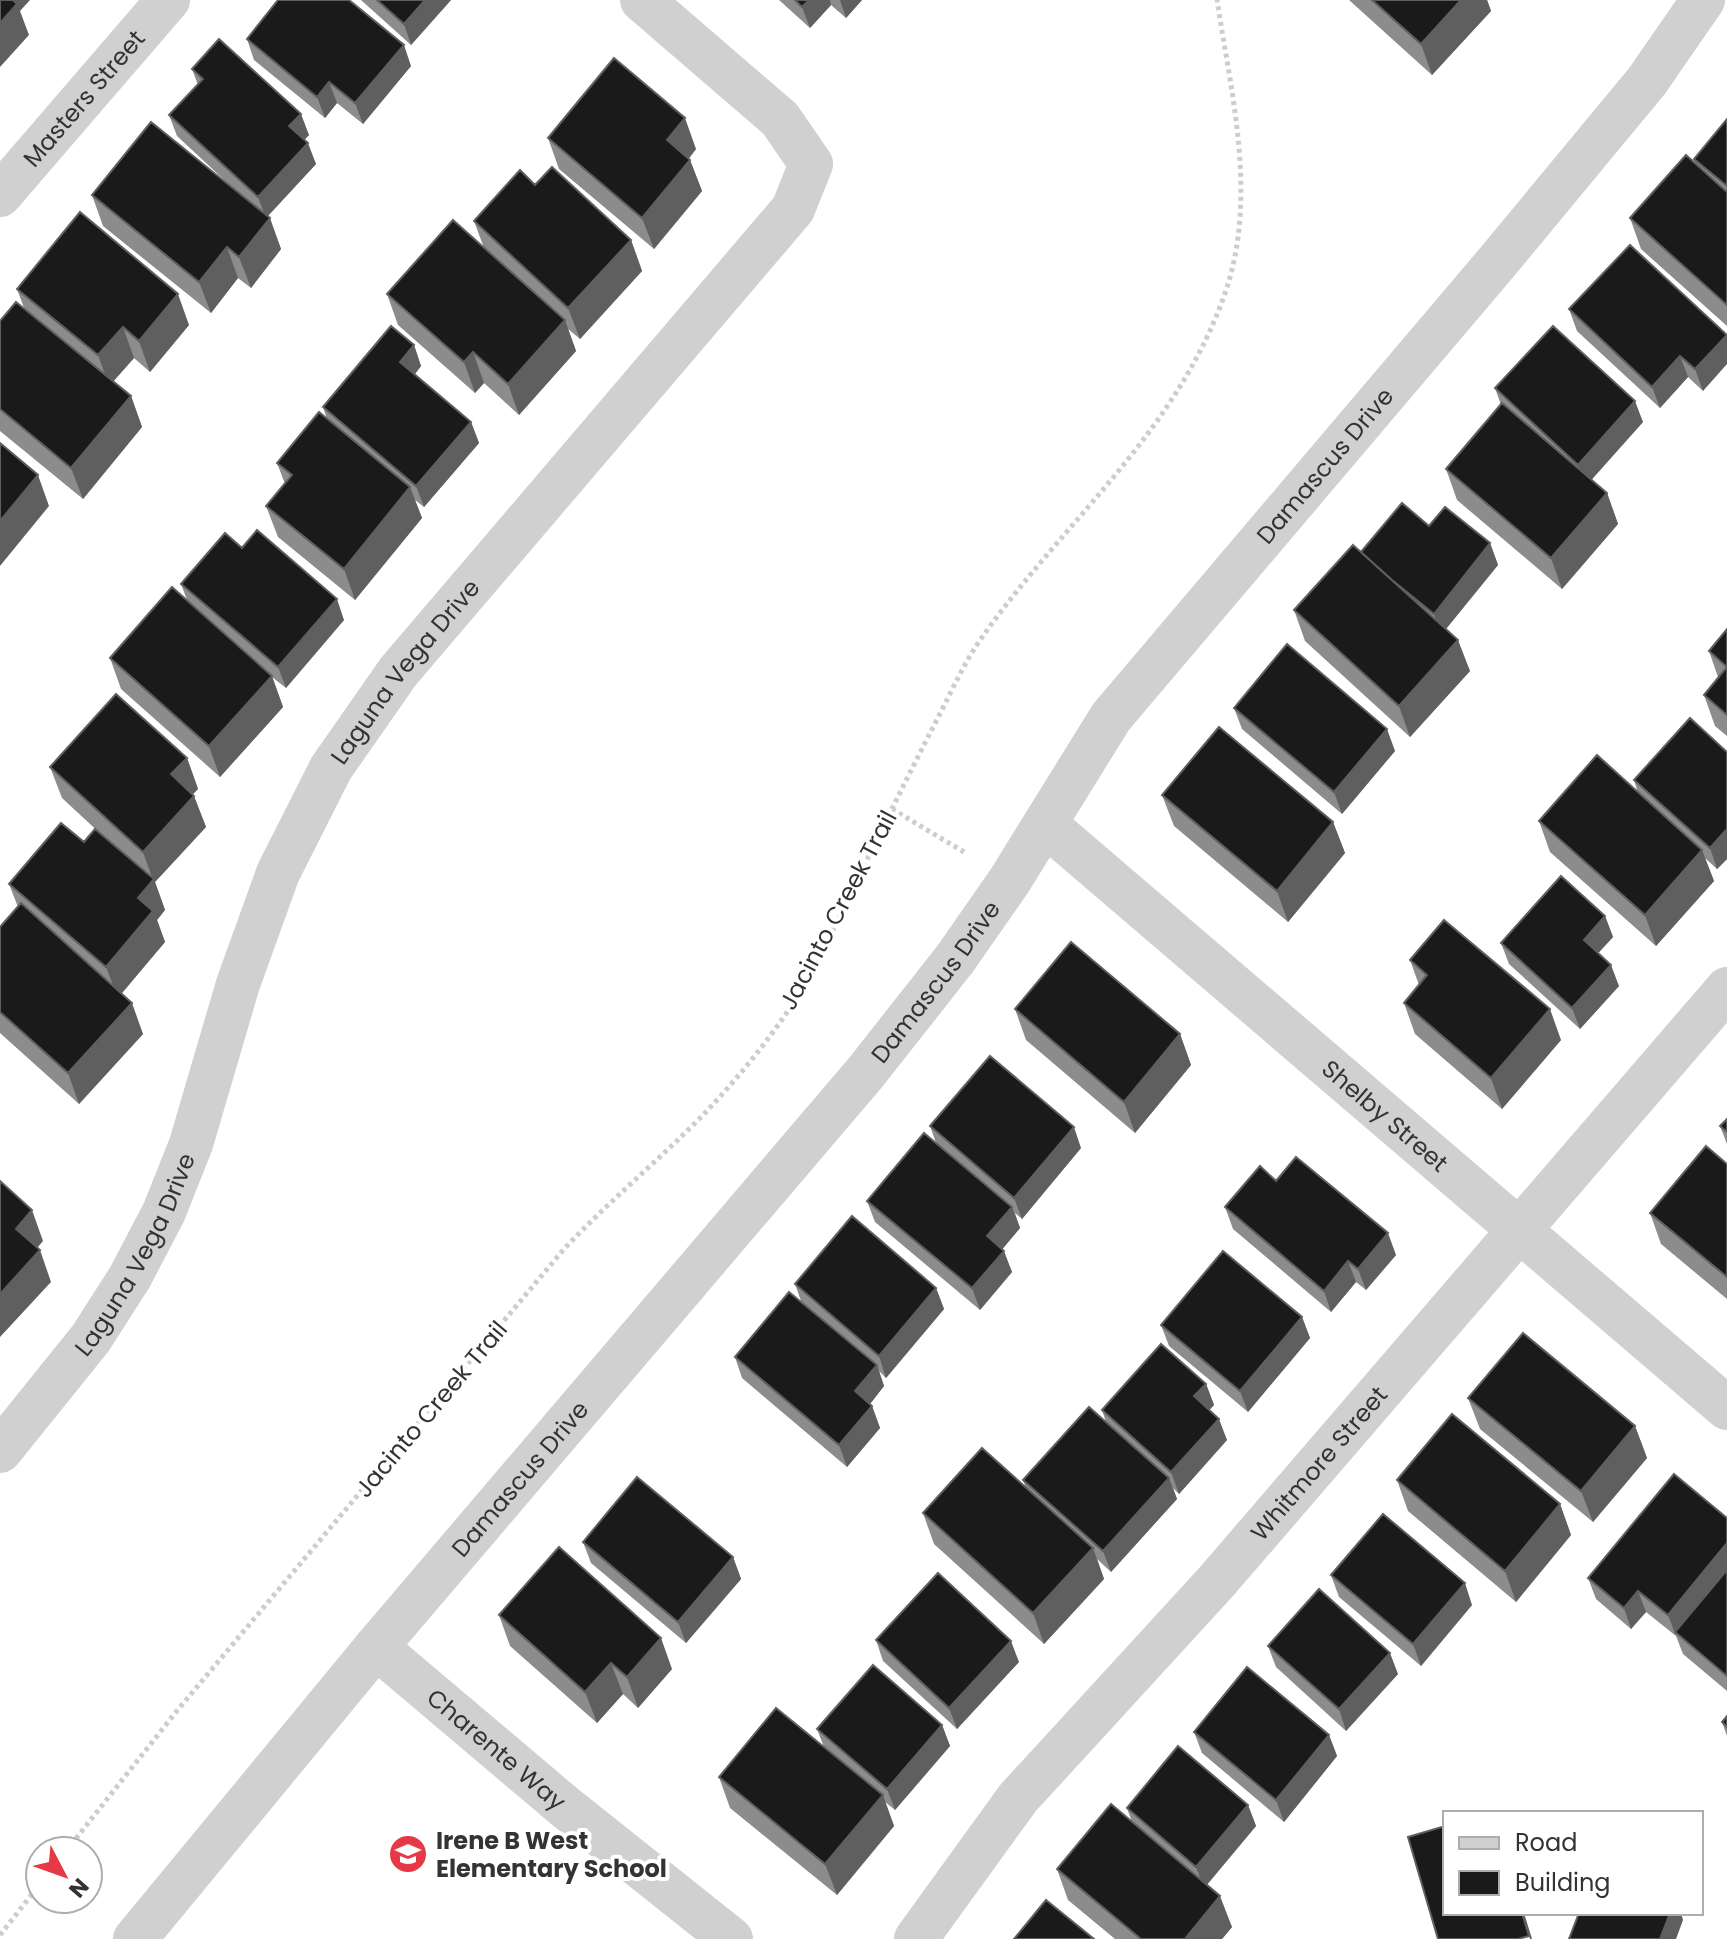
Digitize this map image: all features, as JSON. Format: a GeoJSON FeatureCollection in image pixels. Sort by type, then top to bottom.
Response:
{"type":"FeatureCollection","features":[{"type":"Feature","properties":{"kind":"street","name":"Masters Street"},"geometry":{"type":"LineString","coordinates":[[0,195],[168,0]]}},
{"type":"Feature","properties":{"kind":"street","name":"Laguna Vega Drive"},"geometry":{"type":"LineString","coordinates":[[0,1451],[91,1338],[130,1277],[164,1212],[191,1144],[238,984],[278,873],[331,768],[398,672],[793,209],[811,164],[780,119],[642,0]]}},
{"type":"Feature","properties":{"kind":"street","name":"Damascus Drive"},"geometry":{"type":"LineString","coordinates":[[135,1939],[376,1647],[866,1072],[955,959],[1045,824],[1111,717],[1647,81],[1703,0]]}},
{"type":"Feature","properties":{"kind":"street","name":"Shelby Street"},"geometry":{"type":"LineString","coordinates":[[1045,824],[1727,1408]]}},
{"type":"Feature","properties":{"kind":"street","name":"Whitmore Street"},"geometry":{"type":"LineString","coordinates":[[916,1939],[1018,1798],[1217,1581],[1727,989]]}},
{"type":"Feature","properties":{"kind":"street","name":"Charente Way"},"geometry":{"type":"LineString","coordinates":[[376,1647],[564,1806],[731,1939]]}},
{"type":"Feature","properties":{"kind":"path","name":"Jacinto Creek Trail"},"geometry":{"type":"LineString","coordinates":[[79,1835],[176,1712],[564,1249],[602,1208],[701,1117],[741,1072],[786,1013],[811,975],[975,648],[1017,592],[1123,469],[1172,401],[1223,299],[1233,263],[1242,195],[1241,153],[1217,0]]}},
{"type":"Feature","properties":{"kind":"path"},"geometry":{"type":"LineString","coordinates":[[892,809],[964,852]]}},
{"type":"Feature","properties":{"kind":"path"},"geometry":{"type":"LineString","coordinates":[[0,1935],[24,1904]]}},
{"type":"Feature","properties":{"kind":"building"},"geometry":{"type":"Polygon","coordinates":[[[0,0],[13,0],[17,4],[0,23],[0,0]]]}},
{"type":"Feature","properties":{"kind":"building"},"geometry":{"type":"Polygon","coordinates":[[[278,0],[349,0],[404,45],[355,103],[329,82],[317,97],[247,39],[278,0]]]}},
{"type":"Feature","properties":{"kind":"building"},"geometry":{"type":"Polygon","coordinates":[[[377,0],[425,0],[404,24],[377,0]]]}},
{"type":"Feature","properties":{"kind":"building"},"geometry":{"type":"Polygon","coordinates":[[[795,0],[809,0],[802,7],[795,0]]]}},
{"type":"Feature","properties":{"kind":"building"},"geometry":{"type":"Polygon","coordinates":[[[1372,0],[1461,0],[1421,44],[1372,0]]]}},
{"type":"Feature","properties":{"kind":"building"},"geometry":{"type":"Polygon","coordinates":[[[219,39],[301,114],[289,126],[308,143],[258,197],[169,115],[203,79],[192,69],[219,39]]]}},
{"type":"Feature","properties":{"kind":"building"},"geometry":{"type":"Polygon","coordinates":[[[614,58],[685,118],[667,140],[690,160],[642,218],[548,138],[614,58]]]}},
{"type":"Feature","properties":{"kind":"building"},"geometry":{"type":"Polygon","coordinates":[[[1727,119],[1727,186],[1694,159],[1727,119]]]}},
{"type":"Feature","properties":{"kind":"building"},"geometry":{"type":"Polygon","coordinates":[[[151,122],[270,218],[239,257],[227,247],[199,282],[92,195],[151,122]]]}},
{"type":"Feature","properties":{"kind":"building"},"geometry":{"type":"Polygon","coordinates":[[[1686,155],[1727,192],[1727,305],[1630,218],[1686,155]]]}},
{"type":"Feature","properties":{"kind":"building"},"geometry":{"type":"Polygon","coordinates":[[[552,167],[631,240],[568,308],[474,221],[520,170],[535,185],[552,167]]]}},
{"type":"Feature","properties":{"kind":"building"},"geometry":{"type":"Polygon","coordinates":[[[80,212],[178,294],[139,341],[123,327],[98,355],[17,289],[80,212]]]}},
{"type":"Feature","properties":{"kind":"building"},"geometry":{"type":"Polygon","coordinates":[[[453,220],[565,320],[508,384],[473,352],[464,362],[387,294],[453,220]]]}},
{"type":"Feature","properties":{"kind":"building"},"geometry":{"type":"Polygon","coordinates":[[[1630,245],[1727,335],[1695,369],[1680,356],[1652,387],[1569,309],[1630,245]]]}},
{"type":"Feature","properties":{"kind":"building"},"geometry":{"type":"Polygon","coordinates":[[[16,302],[131,396],[71,468],[0,409],[0,321],[16,302]]]}},
{"type":"Feature","properties":{"kind":"building"},"geometry":{"type":"Polygon","coordinates":[[[391,326],[414,345],[400,362],[471,422],[416,486],[323,407],[391,326]]]}},
{"type":"Feature","properties":{"kind":"building"},"geometry":{"type":"Polygon","coordinates":[[[1553,326],[1635,401],[1578,465],[1495,388],[1553,326]]]}},
{"type":"Feature","properties":{"kind":"building"},"geometry":{"type":"Polygon","coordinates":[[[1502,403],[1607,493],[1551,558],[1446,469],[1502,403]]]}},
{"type":"Feature","properties":{"kind":"building"},"geometry":{"type":"Polygon","coordinates":[[[319,412],[410,487],[344,569],[266,506],[292,475],[277,463],[319,412]]]}},
{"type":"Feature","properties":{"kind":"building"},"geometry":{"type":"Polygon","coordinates":[[[0,443],[38,475],[0,521],[0,443]]]}},
{"type":"Feature","properties":{"kind":"building"},"geometry":{"type":"Polygon","coordinates":[[[1402,503],[1429,526],[1445,507],[1490,543],[1434,614],[1361,552],[1402,503]]]}},
{"type":"Feature","properties":{"kind":"building"},"geometry":{"type":"Polygon","coordinates":[[[257,530],[337,599],[278,667],[181,584],[225,533],[242,548],[257,530]]]}},
{"type":"Feature","properties":{"kind":"building"},"geometry":{"type":"Polygon","coordinates":[[[1353,545],[1458,640],[1399,706],[1294,610],[1353,545]]]}},
{"type":"Feature","properties":{"kind":"building"},"geometry":{"type":"Polygon","coordinates":[[[172,587],[272,676],[209,746],[110,658],[172,587]]]}},
{"type":"Feature","properties":{"kind":"building"},"geometry":{"type":"Polygon","coordinates":[[[1727,629],[1727,667],[1709,651],[1727,629]]]}},
{"type":"Feature","properties":{"kind":"building"},"geometry":{"type":"Polygon","coordinates":[[[1287,644],[1387,729],[1334,792],[1234,708],[1287,644]]]}},
{"type":"Feature","properties":{"kind":"building"},"geometry":{"type":"Polygon","coordinates":[[[1727,667],[1727,715],[1704,695],[1727,667]]]}},
{"type":"Feature","properties":{"kind":"building"},"geometry":{"type":"Polygon","coordinates":[[[116,694],[187,758],[171,774],[194,796],[143,852],[50,767],[116,694]]]}},
{"type":"Feature","properties":{"kind":"building"},"geometry":{"type":"Polygon","coordinates":[[[1690,718],[1727,752],[1727,829],[1710,848],[1634,780],[1690,718]]]}},
{"type":"Feature","properties":{"kind":"building"},"geometry":{"type":"Polygon","coordinates":[[[1219,727],[1333,822],[1277,891],[1162,795],[1219,727]]]}},
{"type":"Feature","properties":{"kind":"building"},"geometry":{"type":"Polygon","coordinates":[[[1597,755],[1702,850],[1645,915],[1539,821],[1597,755]]]}},
{"type":"Feature","properties":{"kind":"building"},"geometry":{"type":"Polygon","coordinates":[[[61,823],[84,842],[95,829],[154,879],[138,898],[153,911],[106,967],[9,884],[61,823]]]}},
{"type":"Feature","properties":{"kind":"building"},"geometry":{"type":"Polygon","coordinates":[[[1561,876],[1605,916],[1584,940],[1611,965],[1572,1008],[1501,943],[1561,876]]]}},
{"type":"Feature","properties":{"kind":"building"},"geometry":{"type":"Polygon","coordinates":[[[21,903],[132,1003],[68,1073],[0,1012],[0,927],[21,903]]]}},
{"type":"Feature","properties":{"kind":"building"},"geometry":{"type":"Polygon","coordinates":[[[1444,920],[1550,1009],[1491,1078],[1404,1003],[1427,975],[1410,960],[1444,920]]]}},
{"type":"Feature","properties":{"kind":"building"},"geometry":{"type":"Polygon","coordinates":[[[1071,942],[1180,1034],[1124,1102],[1015,1009],[1071,942]]]}},
{"type":"Feature","properties":{"kind":"building"},"geometry":{"type":"Polygon","coordinates":[[[990,1056],[1074,1127],[1014,1198],[930,1126],[990,1056]]]}},
{"type":"Feature","properties":{"kind":"building"},"geometry":{"type":"Polygon","coordinates":[[[1727,1119],[1727,1132],[1720,1126],[1727,1119]]]}},
{"type":"Feature","properties":{"kind":"building"},"geometry":{"type":"Polygon","coordinates":[[[924,1133],[1012,1207],[987,1236],[1004,1251],[972,1288],[867,1201],[924,1133]]]}},
{"type":"Feature","properties":{"kind":"building"},"geometry":{"type":"Polygon","coordinates":[[[1706,1146],[1727,1164],[1727,1277],[1650,1213],[1706,1146]]]}},
{"type":"Feature","properties":{"kind":"building"},"geometry":{"type":"Polygon","coordinates":[[[1296,1157],[1388,1233],[1358,1269],[1348,1261],[1324,1291],[1225,1207],[1260,1166],[1276,1181],[1296,1157]]]}},
{"type":"Feature","properties":{"kind":"building"},"geometry":{"type":"Polygon","coordinates":[[[0,1181],[32,1210],[16,1229],[40,1250],[0,1294],[0,1181]]]}},
{"type":"Feature","properties":{"kind":"building"},"geometry":{"type":"Polygon","coordinates":[[[852,1216],[936,1288],[879,1356],[795,1284],[852,1216]]]}},
{"type":"Feature","properties":{"kind":"building"},"geometry":{"type":"Polygon","coordinates":[[[1223,1251],[1302,1317],[1240,1391],[1161,1325],[1223,1251]]]}},
{"type":"Feature","properties":{"kind":"building"},"geometry":{"type":"Polygon","coordinates":[[[789,1292],[877,1365],[855,1391],[872,1406],[839,1445],[735,1357],[789,1292]]]}},
{"type":"Feature","properties":{"kind":"building"},"geometry":{"type":"Polygon","coordinates":[[[1523,1333],[1635,1426],[1581,1491],[1468,1398],[1523,1333]]]}},
{"type":"Feature","properties":{"kind":"building"},"geometry":{"type":"Polygon","coordinates":[[[1161,1344],[1206,1384],[1194,1396],[1219,1419],[1171,1472],[1102,1410],[1161,1344]]]}},
{"type":"Feature","properties":{"kind":"building"},"geometry":{"type":"Polygon","coordinates":[[[1089,1407],[1169,1478],[1103,1551],[1023,1480],[1089,1407]]]}},
{"type":"Feature","properties":{"kind":"building"},"geometry":{"type":"Polygon","coordinates":[[[1452,1414],[1560,1504],[1505,1571],[1397,1480],[1452,1414]]]}},
{"type":"Feature","properties":{"kind":"building"},"geometry":{"type":"Polygon","coordinates":[[[982,1448],[1093,1548],[1033,1613],[923,1513],[982,1448]]]}},
{"type":"Feature","properties":{"kind":"building"},"geometry":{"type":"Polygon","coordinates":[[[1674,1474],[1727,1518],[1727,1543],[1668,1615],[1638,1591],[1624,1608],[1588,1578],[1674,1474]]]}},
{"type":"Feature","properties":{"kind":"building"},"geometry":{"type":"Polygon","coordinates":[[[637,1477],[733,1557],[678,1622],[583,1542],[637,1477]]]}},
{"type":"Feature","properties":{"kind":"building"},"geometry":{"type":"Polygon","coordinates":[[[1383,1514],[1465,1583],[1413,1644],[1331,1575],[1383,1514]]]}},
{"type":"Feature","properties":{"kind":"building"},"geometry":{"type":"Polygon","coordinates":[[[559,1547],[661,1638],[627,1677],[611,1663],[585,1692],[499,1615],[559,1547]]]}},
{"type":"Feature","properties":{"kind":"building"},"geometry":{"type":"Polygon","coordinates":[[[1727,1570],[1727,1676],[1675,1632],[1727,1570]]]}},
{"type":"Feature","properties":{"kind":"building"},"geometry":{"type":"Polygon","coordinates":[[[938,1573],[1011,1641],[949,1708],[876,1640],[938,1573]]]}},
{"type":"Feature","properties":{"kind":"building"},"geometry":{"type":"Polygon","coordinates":[[[1319,1589],[1390,1653],[1339,1709],[1268,1646],[1319,1589]]]}},
{"type":"Feature","properties":{"kind":"building"},"geometry":{"type":"Polygon","coordinates":[[[873,1665],[942,1725],[887,1789],[817,1729],[873,1665]]]}},
{"type":"Feature","properties":{"kind":"building"},"geometry":{"type":"Polygon","coordinates":[[[1247,1667],[1329,1735],[1276,1800],[1194,1732],[1247,1667]]]}},
{"type":"Feature","properties":{"kind":"building"},"geometry":{"type":"Polygon","coordinates":[[[776,1708],[883,1795],[825,1864],[719,1777],[776,1708]]]}},
{"type":"Feature","properties":{"kind":"building"},"geometry":{"type":"Polygon","coordinates":[[[1178,1746],[1248,1805],[1196,1867],[1127,1808],[1178,1746]]]}},
{"type":"Feature","properties":{"kind":"building"},"geometry":{"type":"Polygon","coordinates":[[[1111,1804],[1220,1896],[1185,1939],[1141,1939],[1057,1869],[1111,1804]]]}},
{"type":"Feature","properties":{"kind":"building"},"geometry":{"type":"Polygon","coordinates":[[[1443,1827],[1443,1915],[1523,1915],[1529,1936],[1518,1939],[1438,1939],[1408,1837],[1443,1827]]]}},
{"type":"Feature","properties":{"kind":"building"},"geometry":{"type":"Polygon","coordinates":[[[1046,1900],[1094,1939],[1014,1939],[1046,1900]]]}},
{"type":"Feature","properties":{"kind":"building"},"geometry":{"type":"Polygon","coordinates":[[[1578,1915],[1669,1915],[1660,1939],[1569,1939],[1578,1915]]]}},
{"type":"Feature","properties":{"kind":"place","name":"Irene B West Elementary School"},"geometry":{"type":"Point","coordinates":[408,1854]}}]}
